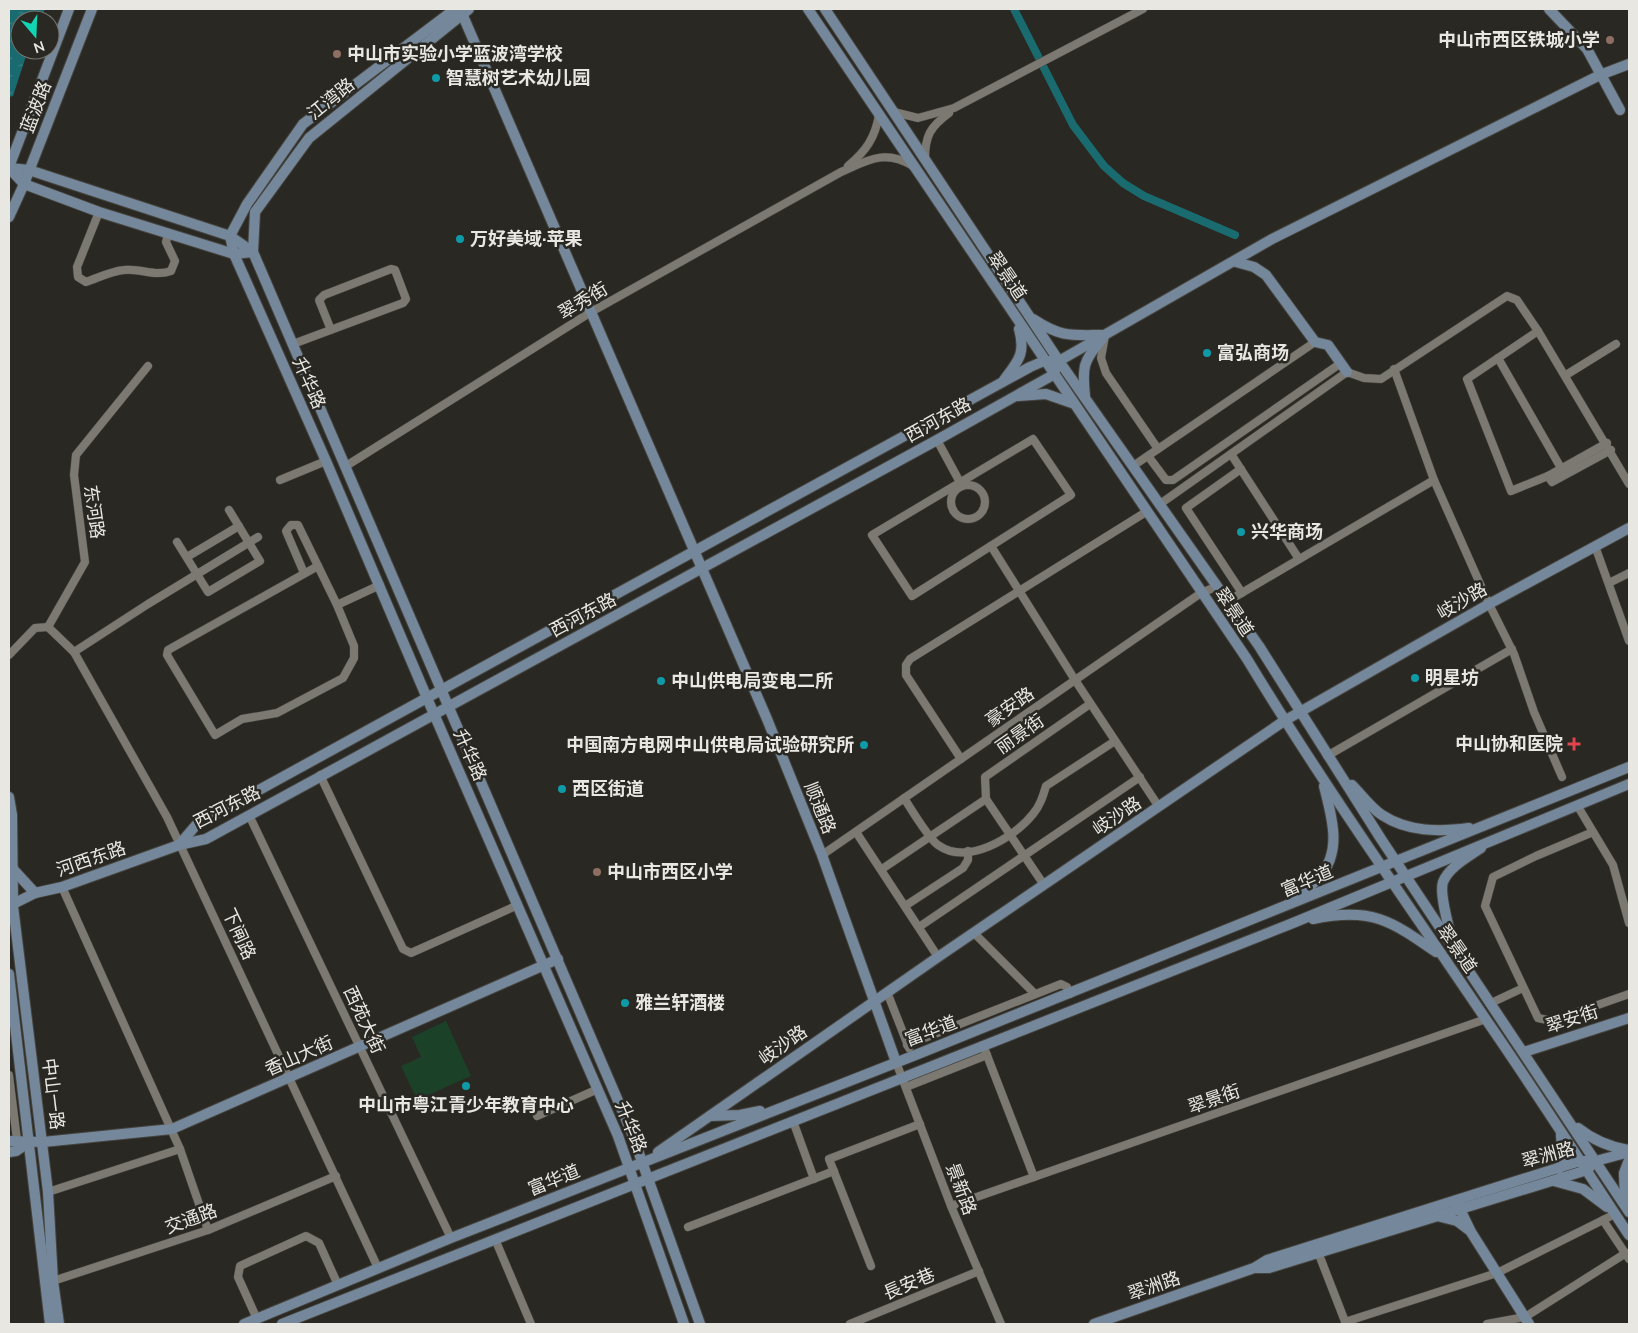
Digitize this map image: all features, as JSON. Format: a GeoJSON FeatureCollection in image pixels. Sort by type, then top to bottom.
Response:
{"type":"FeatureCollection","features":[{"type":"Feature","properties":{"kind":"street","name":"蓝波路"},"geometry":{"type":"LineString","coordinates":[[9,168],[69,9]]}},
{"type":"Feature","properties":{"kind":"street","name":"蓝波路"},"geometry":{"type":"LineString","coordinates":[[9,217],[24,184],[92,9]]}},
{"type":"Feature","properties":{"kind":"street","name":"翠景道"},"geometry":{"type":"LineString","coordinates":[[808,9],[1246,659],[1284,721],[1381,868],[1486,1019],[1629,1235]]}},
{"type":"Feature","properties":{"kind":"street","name":"翠景道"},"geometry":{"type":"LineString","coordinates":[[825,9],[1029,316],[1218,586],[1454,949],[1627,1209]]}},
{"type":"Feature","properties":{"kind":"street"},"geometry":{"type":"LineString","coordinates":[[894,112],[918,118],[954,108],[1143,9]]}},
{"type":"Feature","properties":{"kind":"street"},"geometry":{"type":"LineString","coordinates":[[1549,9],[1587,49],[1620,110]]}},
{"type":"Feature","properties":{"kind":"street","name":"江湾路"},"geometry":{"type":"LineString","coordinates":[[230,236],[247,204],[303,124],[462,10]]}},
{"type":"Feature","properties":{"kind":"street","name":"江湾路"},"geometry":{"type":"LineString","coordinates":[[255,212],[309,138],[462,10]]}},
{"type":"Feature","properties":{"kind":"street","name":"顺通路"},"geometry":{"type":"LineString","coordinates":[[462,10],[767,719],[822,855],[896,1062]]}},
{"type":"Feature","properties":{"kind":"street","name":"西河东路"},"geometry":{"type":"LineString","coordinates":[[180,845],[197,824],[1002,382],[1044,361],[1059,360],[1272,240],[1600,75],[1629,64]]}},
{"type":"Feature","properties":{"kind":"street"},"geometry":{"type":"LineString","coordinates":[[925,160],[925,142],[931,129],[954,108]]}},
{"type":"Feature","properties":{"kind":"street"},"geometry":{"type":"LineString","coordinates":[[841,172],[866,150],[874,138],[879,115]]}},
{"type":"Feature","properties":{"kind":"street"},"geometry":{"type":"LineString","coordinates":[[841,172],[878,157],[894,157],[914,166]]}},
{"type":"Feature","properties":{"kind":"street"},"geometry":{"type":"LineString","coordinates":[[9,168],[29,170],[230,236],[253,252]]}},
{"type":"Feature","properties":{"kind":"street"},"geometry":{"type":"LineString","coordinates":[[9,168],[24,184],[99,212],[234,254],[253,252]]}},
{"type":"Feature","properties":{"kind":"street","name":"翠秀街"},"geometry":{"type":"LineString","coordinates":[[346,466],[591,312],[841,172]]}},
{"type":"Feature","properties":{"kind":"street"},"geometry":{"type":"LineString","coordinates":[[105,195],[77,268],[78,277],[86,282],[123,270],[138,270],[162,275],[171,271],[175,261],[166,242],[171,217]]}},
{"type":"Feature","properties":{"kind":"street","name":"升华路"},"geometry":{"type":"LineString","coordinates":[[255,212],[253,252],[558,959],[643,1162],[700,1324]]}},
{"type":"Feature","properties":{"kind":"street","name":"升华路"},"geometry":{"type":"LineString","coordinates":[[230,236],[234,254],[380,585],[427,698],[598,1090],[630,1168],[684,1324]]}},
{"type":"Feature","properties":{"kind":"street"},"geometry":{"type":"LineString","coordinates":[[1236,262],[1254,267],[1266,275],[1315,342],[1328,345],[1344,368],[1364,378],[1381,379],[1507,296],[1517,300],[1566,375],[1629,484]]}},
{"type":"Feature","properties":{"kind":"street"},"geometry":{"type":"LineString","coordinates":[[293,344],[403,303],[406,299],[395,270],[390,269],[324,295],[319,300],[330,330]]}},
{"type":"Feature","properties":{"kind":"street"},"geometry":{"type":"LineString","coordinates":[[1029,316],[1052,331],[1065,335],[1106,335]]}},
{"type":"Feature","properties":{"kind":"street"},"geometry":{"type":"LineString","coordinates":[[1002,382],[1020,359],[1024,344],[1017,321]]}},
{"type":"Feature","properties":{"kind":"street"},"geometry":{"type":"LineString","coordinates":[[1538,331],[1467,379],[1512,491],[1609,447]]}},
{"type":"Feature","properties":{"kind":"street"},"geometry":{"type":"LineString","coordinates":[[1085,397],[1082,371],[1087,357],[1106,335]]}},
{"type":"Feature","properties":{"kind":"street"},"geometry":{"type":"LineString","coordinates":[[1106,335],[1101,358],[1106,372],[1158,449]]}},
{"type":"Feature","properties":{"kind":"street"},"geometry":{"type":"LineString","coordinates":[[1133,466],[1315,342]]}},
{"type":"Feature","properties":{"kind":"street"},"geometry":{"type":"LineString","coordinates":[[1566,375],[1616,344]]}},
{"type":"Feature","properties":{"kind":"street"},"geometry":{"type":"LineString","coordinates":[[1498,358],[1561,468]]}},
{"type":"Feature","properties":{"kind":"street"},"geometry":{"type":"LineString","coordinates":[[1053,375],[1059,360]]}},
{"type":"Feature","properties":{"kind":"street","name":"东河路"},"geometry":{"type":"LineString","coordinates":[[48,627],[85,562],[74,476],[76,455],[148,366]]}},
{"type":"Feature","properties":{"kind":"street"},"geometry":{"type":"LineString","coordinates":[[1160,504],[1231,454],[1344,368]]}},
{"type":"Feature","properties":{"kind":"street"},"geometry":{"type":"LineString","coordinates":[[1148,456],[1166,480],[1173,480],[1344,368]]}},
{"type":"Feature","properties":{"kind":"street"},"geometry":{"type":"LineString","coordinates":[[1394,369],[1434,480],[1489,604],[1512,649],[1534,712],[1562,777]]}},
{"type":"Feature","properties":{"kind":"street","name":"西河东路"},"geometry":{"type":"LineString","coordinates":[[180,845],[206,839],[320,775],[702,569],[1053,375]]}},
{"type":"Feature","properties":{"kind":"street"},"geometry":{"type":"LineString","coordinates":[[1014,396],[1046,394],[1072,403]]}},
{"type":"Feature","properties":{"kind":"street"},"geometry":{"type":"LineString","coordinates":[[1033,439],[1071,495],[991,546],[912,596],[872,535],[961,484],[1033,439]]}},
{"type":"Feature","properties":{"kind":"street"},"geometry":{"type":"LineString","coordinates":[[937,440],[961,484]]}},
{"type":"Feature","properties":{"kind":"street"},"geometry":{"type":"LineString","coordinates":[[1548,476],[1552,482],[1609,447]]}},
{"type":"Feature","properties":{"kind":"street"},"geometry":{"type":"LineString","coordinates":[[1231,454],[1300,559]]}},
{"type":"Feature","properties":{"kind":"street"},"geometry":{"type":"LineString","coordinates":[[280,480],[326,461]]}},
{"type":"Feature","properties":{"kind":"street"},"geometry":{"type":"LineString","coordinates":[[1241,469],[1186,508],[1242,592]]}},
{"type":"Feature","properties":{"kind":"street"},"geometry":{"type":"LineString","coordinates":[[1228,601],[1434,480]]}},
{"type":"Feature","properties":{"kind":"street"},"geometry":{"type":"LineString","coordinates":[[961,484],[978,488],[985,498],[984,509],[976,518],[959,518],[952,509],[951,498],[961,484]]}},
{"type":"Feature","properties":{"kind":"street"},"geometry":{"type":"LineString","coordinates":[[177,542],[208,592],[260,561],[229,510]]}},
{"type":"Feature","properties":{"kind":"street"},"geometry":{"type":"LineString","coordinates":[[961,759],[906,675],[906,665],[910,659],[1019,593],[1146,512]]}},
{"type":"Feature","properties":{"kind":"street"},"geometry":{"type":"LineString","coordinates":[[304,572],[286,531],[291,525],[298,525],[337,604],[354,646],[354,658],[343,678],[277,713],[242,719],[214,735],[167,655],[168,650],[304,572],[318,566]]}},
{"type":"Feature","properties":{"kind":"street"},"geometry":{"type":"LineString","coordinates":[[187,557],[238,526]]}},
{"type":"Feature","properties":{"kind":"street","name":"岐沙路"},"geometry":{"type":"LineString","coordinates":[[643,1162],[887,992],[1284,721],[1489,604],[1629,528]]}},
{"type":"Feature","properties":{"kind":"street"},"geometry":{"type":"LineString","coordinates":[[74,652],[258,537]]}},
{"type":"Feature","properties":{"kind":"street"},"geometry":{"type":"LineString","coordinates":[[991,546],[1090,704],[1159,806]]}},
{"type":"Feature","properties":{"kind":"street"},"geometry":{"type":"LineString","coordinates":[[1596,546],[1629,641]]}},
{"type":"Feature","properties":{"kind":"street"},"geometry":{"type":"LineString","coordinates":[[1609,583],[1629,572]]}},
{"type":"Feature","properties":{"kind":"street"},"geometry":{"type":"LineString","coordinates":[[337,604],[380,585]]}},
{"type":"Feature","properties":{"kind":"street","name":"豪安路"},"geometry":{"type":"LineString","coordinates":[[822,855],[1201,593],[1218,586]]}},
{"type":"Feature","properties":{"kind":"street"},"geometry":{"type":"LineString","coordinates":[[9,655],[35,628],[48,627]]}},
{"type":"Feature","properties":{"kind":"street","name":"下闸路"},"geometry":{"type":"LineString","coordinates":[[48,627],[74,652],[167,817],[378,1268]]}},
{"type":"Feature","properties":{"kind":"street"},"geometry":{"type":"LineString","coordinates":[[1328,756],[1512,649]]}},
{"type":"Feature","properties":{"kind":"street","name":"丽景街"},"geometry":{"type":"LineString","coordinates":[[986,799],[984,777],[1090,704]]}},
{"type":"Feature","properties":{"kind":"street"},"geometry":{"type":"LineString","coordinates":[[904,798],[936,845],[952,852],[985,847],[1010,835],[1033,814],[1043,799],[1046,786],[1115,741]]}},
{"type":"Feature","properties":{"kind":"street","name":"富华道"},"geometry":{"type":"LineString","coordinates":[[244,1324],[451,1238],[1070,994],[1629,767]]}},
{"type":"Feature","properties":{"kind":"street"},"geometry":{"type":"LineString","coordinates":[[1337,769],[1381,815],[1407,827],[1440,832],[1487,825]]}},
{"type":"Feature","properties":{"kind":"street"},"geometry":{"type":"LineString","coordinates":[[320,775],[403,949],[411,954],[532,899]]}},
{"type":"Feature","properties":{"kind":"street"},"geometry":{"type":"LineString","coordinates":[[919,927],[1140,777]]}},
{"type":"Feature","properties":{"kind":"street"},"geometry":{"type":"LineString","coordinates":[[1283,908],[1319,878],[1333,852],[1334,826],[1322,778]]}},
{"type":"Feature","properties":{"kind":"street","name":"富华道"},"geometry":{"type":"LineString","coordinates":[[282,1324],[649,1180],[793,1121],[904,1082],[985,1050],[1629,784]]}},
{"type":"Feature","properties":{"kind":"street","name":"中山一路"},"geometry":{"type":"LineString","coordinates":[[9,797],[10,867],[13,904],[48,1192],[52,1281],[59,1324]]}},
{"type":"Feature","properties":{"kind":"street"},"geometry":{"type":"LineString","coordinates":[[882,869],[986,799],[1044,885]]}},
{"type":"Feature","properties":{"kind":"street"},"geometry":{"type":"LineString","coordinates":[[1576,805],[1613,865],[1629,923]]}},
{"type":"Feature","properties":{"kind":"street","name":"西苑大街"},"geometry":{"type":"LineString","coordinates":[[249,815],[451,1238]]}},
{"type":"Feature","properties":{"kind":"street"},"geometry":{"type":"LineString","coordinates":[[856,832],[938,957]]}},
{"type":"Feature","properties":{"kind":"street"},"geometry":{"type":"LineString","coordinates":[[1593,832],[1536,856],[1493,877],[1485,906],[1538,1018],[1552,1021],[1629,994]]}},
{"type":"Feature","properties":{"kind":"street"},"geometry":{"type":"LineString","coordinates":[[1454,949],[1445,910],[1443,883],[1453,868],[1493,839]]}},
{"type":"Feature","properties":{"kind":"street","name":"河西东路"},"geometry":{"type":"LineString","coordinates":[[13,904],[36,893],[62,887],[180,845]]}},
{"type":"Feature","properties":{"kind":"street"},"geometry":{"type":"LineString","coordinates":[[906,906],[963,868],[968,860],[968,851]]}},
{"type":"Feature","properties":{"kind":"street"},"geometry":{"type":"LineString","coordinates":[[10,867],[36,893]]}},
{"type":"Feature","properties":{"kind":"street"},"geometry":{"type":"LineString","coordinates":[[62,887],[172,1129],[208,1230]]}},
{"type":"Feature","properties":{"kind":"street"},"geometry":{"type":"LineString","coordinates":[[1293,924],[1348,914],[1380,918],[1402,929],[1441,956]]}},
{"type":"Feature","properties":{"kind":"street"},"geometry":{"type":"LineString","coordinates":[[974,933],[1035,994]]}},
{"type":"Feature","properties":{"kind":"street","name":"香山大街"},"geometry":{"type":"LineString","coordinates":[[28,1143],[172,1129],[558,959]]}},
{"type":"Feature","properties":{"kind":"street","name":"中山一路"},"geometry":{"type":"LineString","coordinates":[[9,974],[50,1324]]}},
{"type":"Feature","properties":{"kind":"street"},"geometry":{"type":"LineString","coordinates":[[908,1045],[1061,984],[1067,987],[1070,994]]}},
{"type":"Feature","properties":{"kind":"street"},"geometry":{"type":"LineString","coordinates":[[1491,1003],[1523,988]]}},
{"type":"Feature","properties":{"kind":"street"},"geometry":{"type":"LineString","coordinates":[[887,992],[912,1057]]}},
{"type":"Feature","properties":{"kind":"street","name":"翠安街"},"geometry":{"type":"LineString","coordinates":[[1524,1052],[1629,1018]]}},
{"type":"Feature","properties":{"kind":"street","name":"翠景街"},"geometry":{"type":"LineString","coordinates":[[951,1206],[1486,1019]]}},
{"type":"Feature","properties":{"kind":"street"},"geometry":{"type":"LineString","coordinates":[[985,1050],[1034,1178]]}},
{"type":"Feature","properties":{"kind":"street","name":"景新路"},"geometry":{"type":"LineString","coordinates":[[896,1062],[951,1206],[1001,1324]]}},
{"type":"Feature","properties":{"kind":"street"},"geometry":{"type":"LineString","coordinates":[[9,1075],[13,1141],[28,1143]]}},
{"type":"Feature","properties":{"kind":"street"},"geometry":{"type":"LineString","coordinates":[[537,1116],[598,1090]]}},
{"type":"Feature","properties":{"kind":"street"},"geometry":{"type":"LineString","coordinates":[[709,1116],[740,1115],[790,1104]]}},
{"type":"Feature","properties":{"kind":"street"},"geometry":{"type":"LineString","coordinates":[[793,1121],[814,1178]]}},
{"type":"Feature","properties":{"kind":"street"},"geometry":{"type":"LineString","coordinates":[[1571,1123],[1588,1136],[1614,1148],[1629,1151]]}},
{"type":"Feature","properties":{"kind":"street"},"geometry":{"type":"LineString","coordinates":[[740,1124],[747,1140]]}},
{"type":"Feature","properties":{"kind":"street"},"geometry":{"type":"LineString","coordinates":[[871,1266],[829,1159],[920,1124]]}},
{"type":"Feature","properties":{"kind":"street"},"geometry":{"type":"LineString","coordinates":[[1318,1252],[1346,1323],[1497,1274],[1615,1214],[1583,1189],[1552,1180],[1563,1160],[1563,1147],[1559,1128]]}},
{"type":"Feature","properties":{"kind":"street"},"geometry":{"type":"LineString","coordinates":[[9,1152],[16,1151],[28,1143]]}},
{"type":"Feature","properties":{"kind":"street"},"geometry":{"type":"LineString","coordinates":[[48,1192],[180,1149]]}},
{"type":"Feature","properties":{"kind":"street"},"geometry":{"type":"LineString","coordinates":[[1596,1161],[1629,1151]]}},
{"type":"Feature","properties":{"kind":"street"},"geometry":{"type":"LineString","coordinates":[[1627,1209],[1624,1172],[1629,1160]]}},
{"type":"Feature","properties":{"kind":"street","name":"翠洲路"},"geometry":{"type":"LineString","coordinates":[[1094,1324],[1254,1268],[1267,1260],[1457,1204],[1560,1167],[1580,1161],[1596,1161]]}},
{"type":"Feature","properties":{"kind":"street","name":"翠洲路"},"geometry":{"type":"LineString","coordinates":[[1254,1268],[1269,1268],[1435,1215],[1457,1204],[1482,1201],[1587,1170],[1596,1161]]}},
{"type":"Feature","properties":{"kind":"street"},"geometry":{"type":"LineString","coordinates":[[688,1226],[834,1171]]}},
{"type":"Feature","properties":{"kind":"street","name":"交通路"},"geometry":{"type":"LineString","coordinates":[[52,1281],[208,1230],[336,1176]]}},
{"type":"Feature","properties":{"kind":"street"},"geometry":{"type":"LineString","coordinates":[[1472,1232],[1470,1218],[1474,1208],[1482,1201]]}},
{"type":"Feature","properties":{"kind":"street"},"geometry":{"type":"LineString","coordinates":[[1457,1204],[1497,1274],[1527,1321]]}},
{"type":"Feature","properties":{"kind":"street"},"geometry":{"type":"LineString","coordinates":[[1435,1215],[1457,1221],[1472,1232]]}},
{"type":"Feature","properties":{"kind":"street"},"geometry":{"type":"LineString","coordinates":[[1487,1324],[1527,1321],[1627,1256],[1604,1220]]}},
{"type":"Feature","properties":{"kind":"street"},"geometry":{"type":"LineString","coordinates":[[257,1319],[238,1276],[240,1266],[306,1236],[319,1243],[338,1284]]}},
{"type":"Feature","properties":{"kind":"street"},"geometry":{"type":"LineString","coordinates":[[495,1239],[531,1324]]}},
{"type":"Feature","properties":{"kind":"street","name":"長安巷"},"geometry":{"type":"LineString","coordinates":[[850,1324],[979,1271]]}},
{"type":"Feature","properties":{"kind":"green space"},"geometry":{"type":"Polygon","coordinates":[[[446,1021],[471,1076],[417,1100],[401,1066],[421,1057],[412,1037],[446,1021]]]}},
{"type":"Feature","properties":{"kind":"water"},"geometry":{"type":"Polygon","coordinates":[[[9,9],[45,9],[10,10],[10,60],[25,60],[13,96],[9,97],[9,9]]]}},
{"type":"Feature","properties":{"kind":"waterway"},"geometry":{"type":"LineString","coordinates":[[1014,9],[1073,125],[1104,166],[1123,183],[1144,196],[1235,235]]}},
{"type":"Feature","properties":{"kind":"place","name":"中山市西区铁城小学"},"geometry":{"type":"Point","coordinates":[1610,40]}},
{"type":"Feature","properties":{"kind":"place","name":"中山市实验小学蓝波湾学校"},"geometry":{"type":"Point","coordinates":[337,54]}},
{"type":"Feature","properties":{"kind":"place","name":"智慧树艺术幼儿园"},"geometry":{"type":"Point","coordinates":[436,78]}},
{"type":"Feature","properties":{"kind":"place","name":"万好美域·苹果"},"geometry":{"type":"Point","coordinates":[460,239]}},
{"type":"Feature","properties":{"kind":"place","name":"富弘商场"},"geometry":{"type":"Point","coordinates":[1207,353]}},
{"type":"Feature","properties":{"kind":"place","name":"兴华商场"},"geometry":{"type":"Point","coordinates":[1241,532]}},
{"type":"Feature","properties":{"kind":"place","name":"明星坊"},"geometry":{"type":"Point","coordinates":[1415,678]}},
{"type":"Feature","properties":{"kind":"place","name":"中山供电局变电二所"},"geometry":{"type":"Point","coordinates":[661,681]}},
{"type":"Feature","properties":{"kind":"place","name":"中山协和医院"},"geometry":{"type":"Point","coordinates":[1574,744]}},
{"type":"Feature","properties":{"kind":"place","name":"中国南方电网中山供电局试验研究所"},"geometry":{"type":"Point","coordinates":[864,745]}},
{"type":"Feature","properties":{"kind":"place","name":"西区街道"},"geometry":{"type":"Point","coordinates":[562,789]}},
{"type":"Feature","properties":{"kind":"place","name":"中山市西区小学"},"geometry":{"type":"Point","coordinates":[597,872]}},
{"type":"Feature","properties":{"kind":"place","name":"雅兰轩酒楼"},"geometry":{"type":"Point","coordinates":[625,1003]}},
{"type":"Feature","properties":{"kind":"place","name":"中山市粤江青少年教育中心"},"geometry":{"type":"Point","coordinates":[466,1086]}}]}
